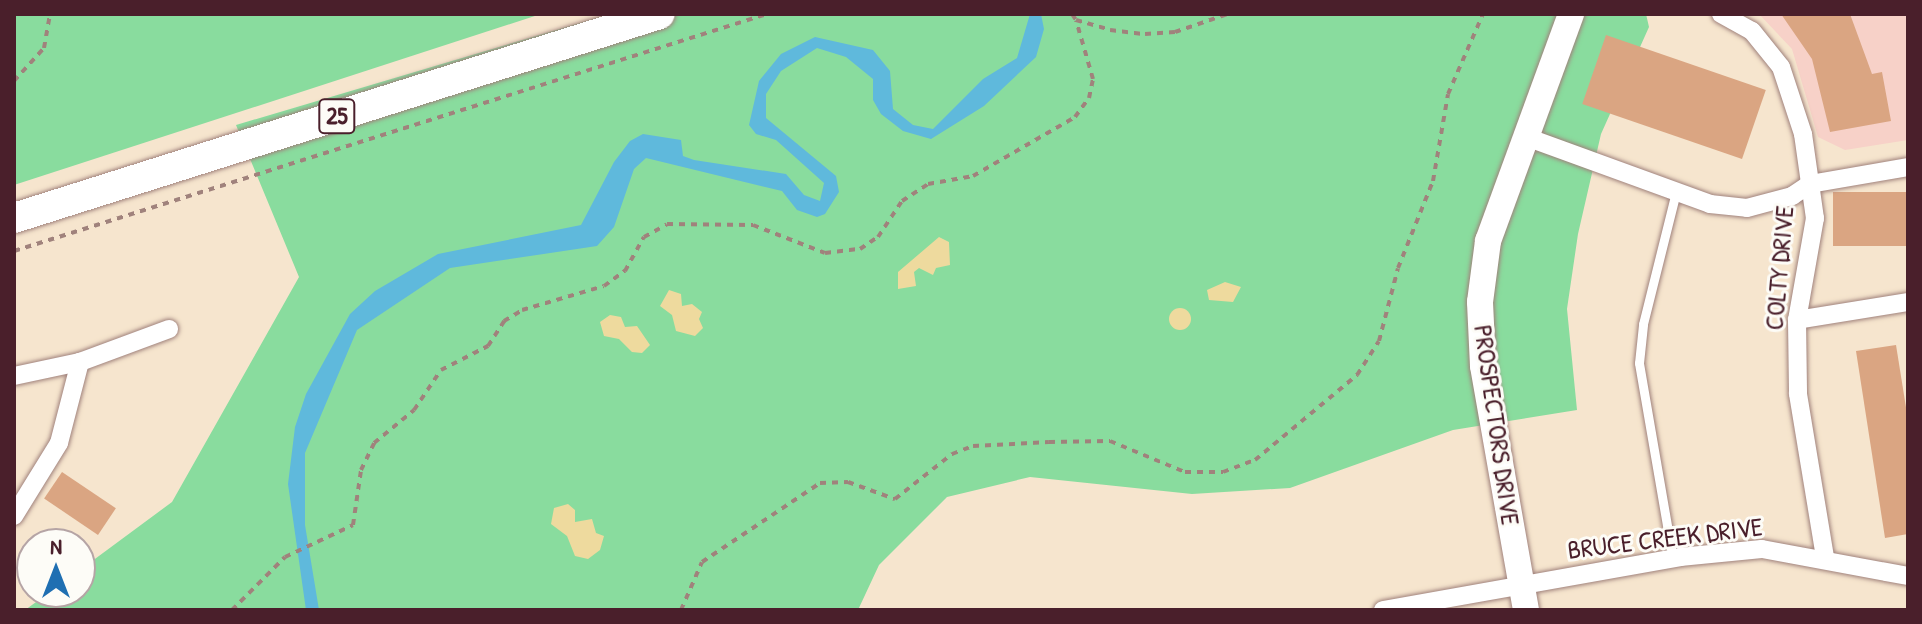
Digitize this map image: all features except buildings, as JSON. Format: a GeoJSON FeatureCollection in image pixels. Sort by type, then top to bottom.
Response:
{"type":"FeatureCollection","features":[{"type":"Feature","properties":{"kind":"main road","name":"25"},"geometry":{"type":"LineString","coordinates":[[14,218],[660,14]]}},
{"type":"Feature","properties":{"kind":"street","name":"PROSPECTORS DRIVE"},"geometry":{"type":"LineString","coordinates":[[1526,610],[1483,366],[1480,302],[1488,241],[1529,138],[1571,14]]}},
{"type":"Feature","properties":{"kind":"street","name":"COLTY DRIVE"},"geometry":{"type":"LineString","coordinates":[[1721,14],[1752,31],[1781,67],[1803,134],[1815,218],[1797,320],[1798,394],[1825,557]]}},
{"type":"Feature","properties":{"kind":"street"},"geometry":{"type":"LineString","coordinates":[[1529,138],[1710,204],[1747,208],[1792,196],[1810,184],[1908,167]]}},
{"type":"Feature","properties":{"kind":"street"},"geometry":{"type":"LineString","coordinates":[[1797,320],[1908,302]]}},
{"type":"Feature","properties":{"kind":"street"},"geometry":{"type":"LineString","coordinates":[[14,376],[80,362],[169,329]]}},
{"type":"Feature","properties":{"kind":"street"},"geometry":{"type":"LineString","coordinates":[[14,516],[59,443],[80,362]]}},
{"type":"Feature","properties":{"kind":"street","name":"BRUCE CREEK DRIVE"},"geometry":{"type":"LineString","coordinates":[[1383,610],[1522,583],[1762,549],[1825,557],[1908,576]]}},
{"type":"Feature","properties":{"kind":"lane"},"geometry":{"type":"LineString","coordinates":[[1673,560],[1639,363],[1643,324],[1676,192]]}},
{"type":"Feature","properties":{"kind":"path"},"geometry":{"type":"LineString","coordinates":[[14,81],[44,48],[50,14]]}},
{"type":"Feature","properties":{"kind":"path"},"geometry":{"type":"LineString","coordinates":[[14,251],[767,14]]}},
{"type":"Feature","properties":{"kind":"path"},"geometry":{"type":"LineString","coordinates":[[232,610],[285,557],[353,525],[361,470],[374,443],[414,410],[441,370],[488,346],[504,321],[522,310],[604,286],[625,271],[644,237],[667,224],[753,225],[825,253],[860,249],[878,237],[902,201],[928,184],[973,176],[1075,117],[1089,98],[1093,79],[1072,14]]}},
{"type":"Feature","properties":{"kind":"path"},"geometry":{"type":"LineString","coordinates":[[1076,20],[1145,34],[1175,32],[1228,14]]}},
{"type":"Feature","properties":{"kind":"path"},"geometry":{"type":"LineString","coordinates":[[681,610],[702,562],[820,483],[848,482],[895,499],[952,454],[973,446],[1110,441],[1185,472],[1223,472],[1255,460],[1357,375],[1379,341],[1398,268],[1433,181],[1448,94],[1483,14]]}},
{"type":"Feature","properties":{"kind":"shaded area"},"geometry":{"type":"Polygon","coordinates":[[[1759,14],[1908,14],[1908,140],[1845,150],[1818,137],[1792,49],[1759,14]]]}},
{"type":"Feature","properties":{"kind":"green space"},"geometry":{"type":"Polygon","coordinates":[[[14,14],[541,14],[14,185],[14,14]]]}},
{"type":"Feature","properties":{"kind":"green space"},"geometry":{"type":"Polygon","coordinates":[[[610,14],[1646,14],[1649,27],[1601,134],[1578,234],[1567,309],[1577,410],[1453,430],[1290,488],[1192,494],[1030,477],[947,497],[879,565],[858,610],[25,610],[96,608],[96,558],[172,502],[299,277],[236,125],[610,14]]]}},
{"type":"Feature","properties":{"kind":"sand"},"geometry":{"type":"Polygon","coordinates":[[[939,237],[949,242],[950,265],[936,268],[933,275],[919,268],[914,272],[916,286],[898,289],[898,272],[939,237]]]}},
{"type":"Feature","properties":{"kind":"sand"},"geometry":{"type":"Polygon","coordinates":[[[1225,282],[1241,287],[1233,302],[1209,300],[1207,290],[1225,282]]]}},
{"type":"Feature","properties":{"kind":"sand"},"geometry":{"type":"Polygon","coordinates":[[[669,290],[681,294],[682,306],[692,304],[702,312],[699,319],[703,328],[695,336],[676,331],[672,315],[660,306],[669,290]]]}},
{"type":"Feature","properties":{"kind":"sand"},"geometry":{"type":"Polygon","coordinates":[[[1180,308],[1188,311],[1191,319],[1188,327],[1180,330],[1172,327],[1169,319],[1172,311],[1180,308]]]}},
{"type":"Feature","properties":{"kind":"sand"},"geometry":{"type":"Polygon","coordinates":[[[610,315],[621,317],[625,327],[637,326],[650,345],[642,353],[632,352],[619,339],[604,336],[600,322],[610,315]]]}},
{"type":"Feature","properties":{"kind":"sand"},"geometry":{"type":"Polygon","coordinates":[[[568,504],[575,510],[575,522],[592,519],[596,533],[604,536],[600,550],[588,559],[575,556],[567,536],[551,524],[554,508],[568,504]]]}},
{"type":"Feature","properties":{"kind":"water"},"geometry":{"type":"Polygon","coordinates":[[[1030,14],[1041,14],[1044,29],[1036,57],[984,106],[931,139],[903,131],[881,114],[873,100],[873,79],[846,57],[817,48],[781,71],[766,94],[766,118],[836,176],[839,192],[825,214],[817,217],[797,210],[782,191],[646,158],[634,169],[614,227],[597,246],[450,268],[357,330],[305,453],[305,525],[319,610],[306,610],[288,484],[295,427],[306,394],[350,314],[375,291],[438,254],[581,225],[614,162],[630,141],[643,134],[681,140],[683,156],[694,160],[786,174],[804,195],[820,201],[824,183],[776,140],[756,134],[749,125],[759,81],[781,54],[815,37],[873,50],[890,71],[893,109],[913,125],[933,129],[983,79],[1017,58],[1030,14]]]}}]}
